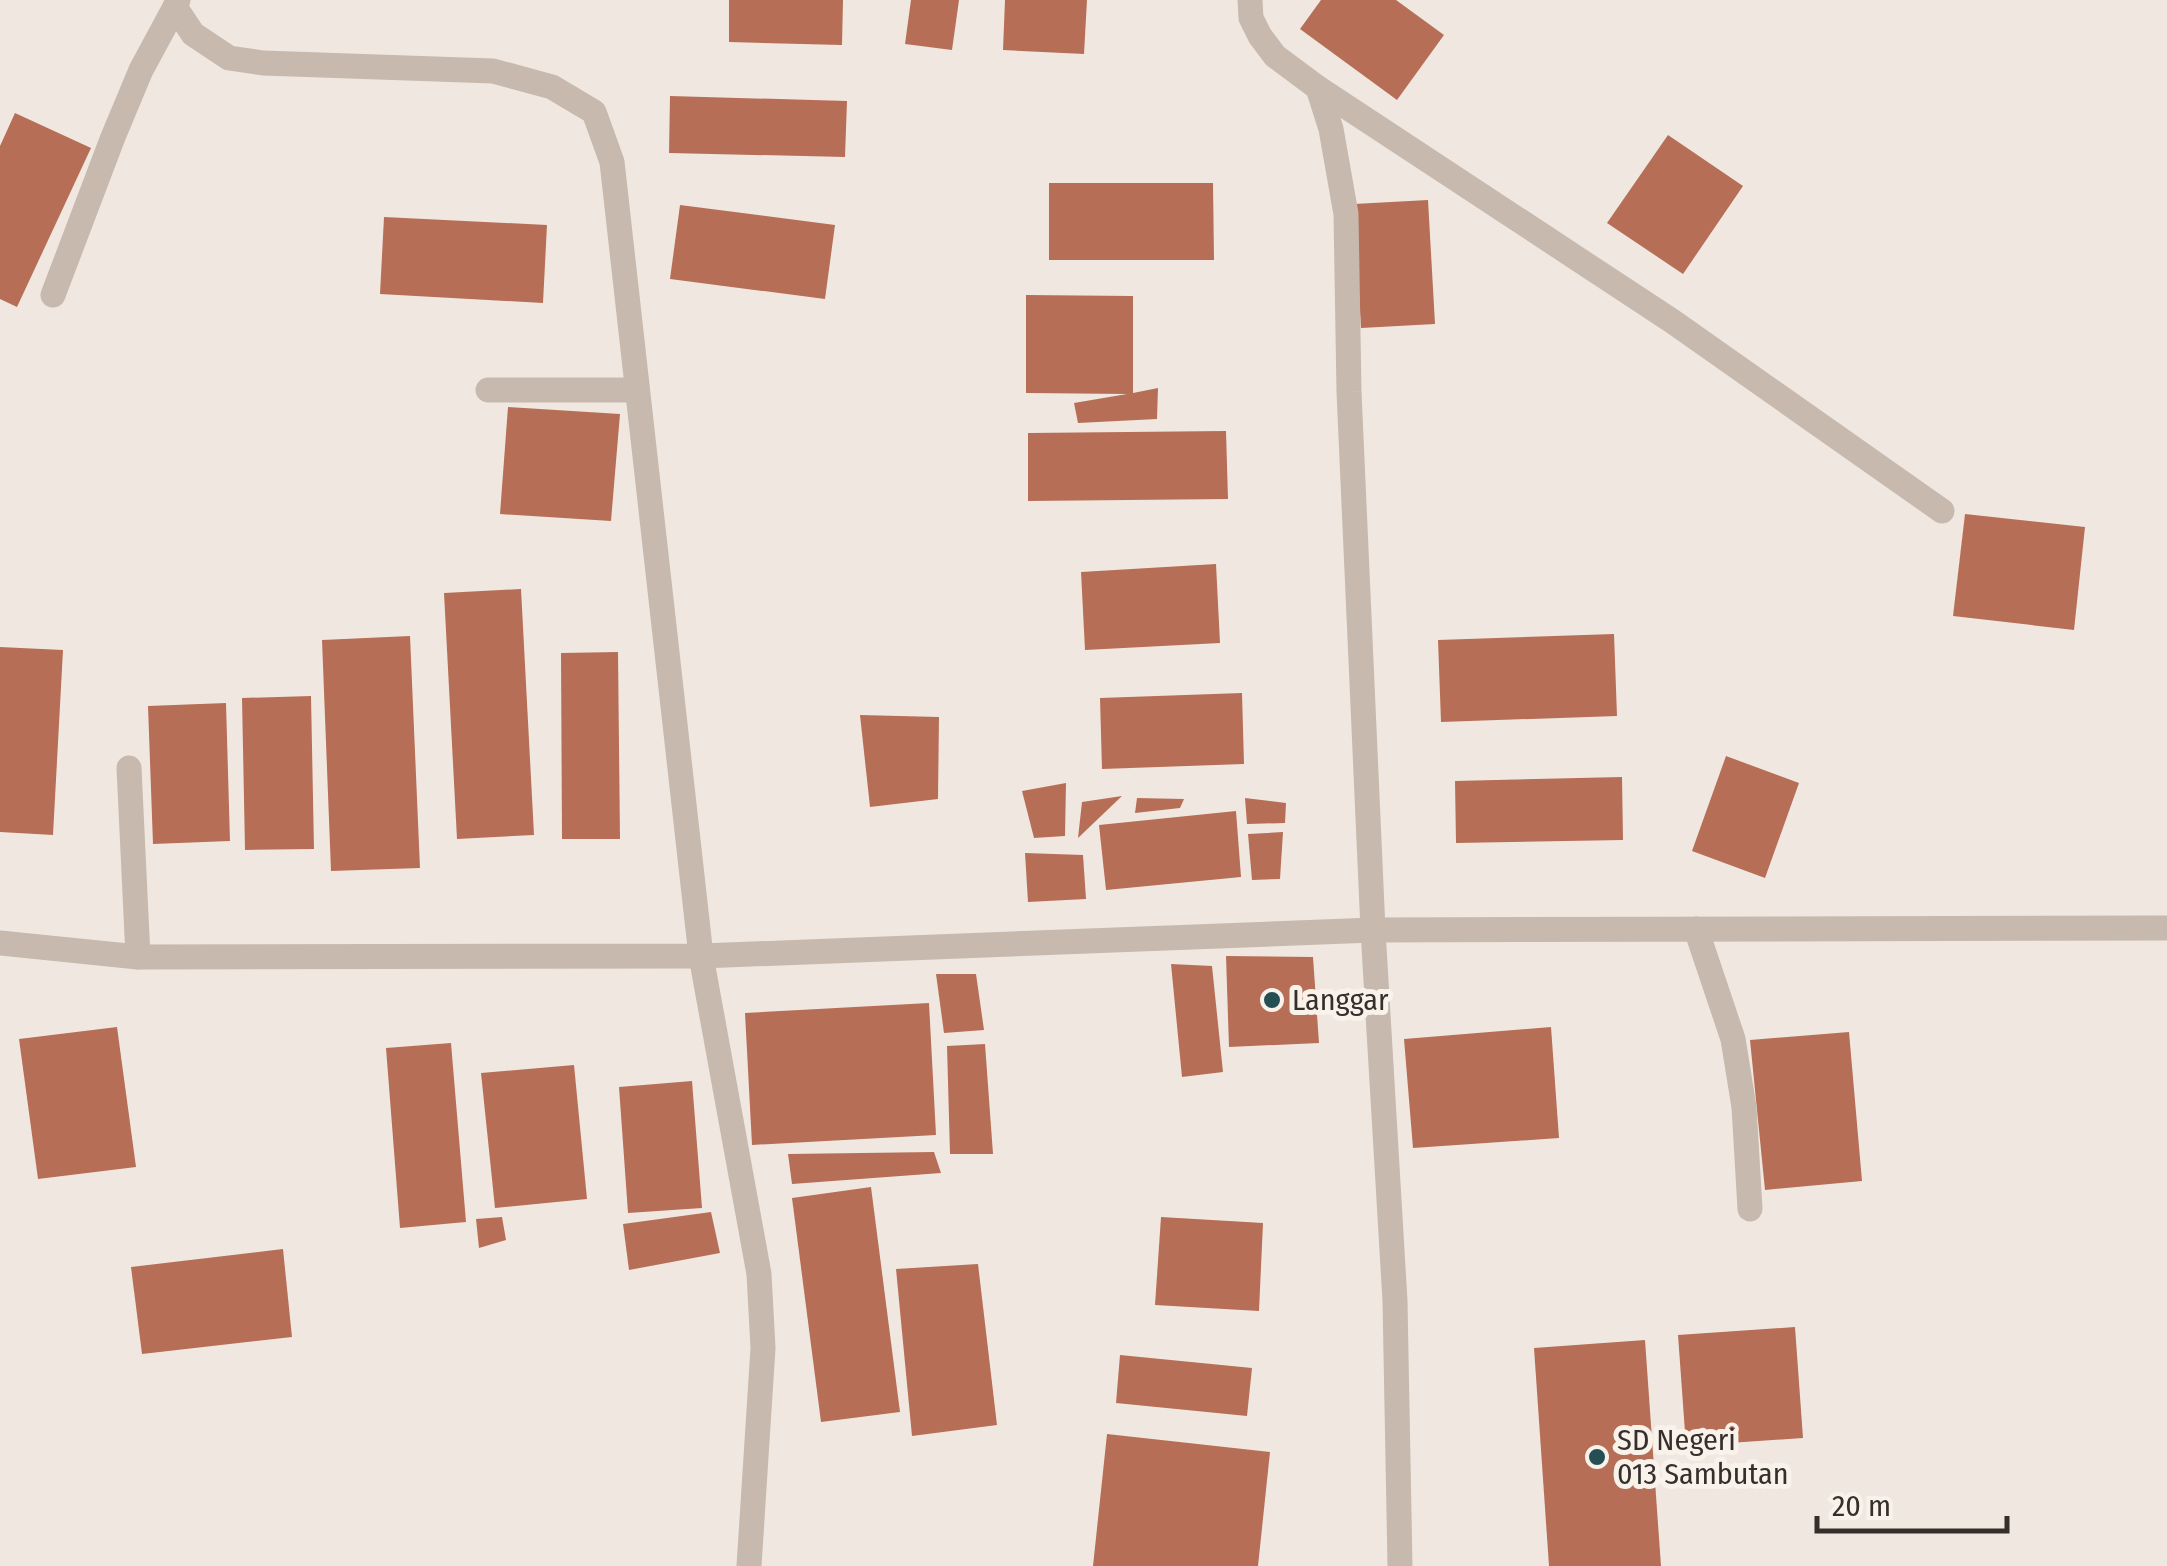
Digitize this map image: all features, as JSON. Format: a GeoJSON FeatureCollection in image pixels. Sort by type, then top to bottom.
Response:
{"type":"FeatureCollection","features":[{"type":"Feature","properties":{"kind":"street"},"geometry":{"type":"LineString","coordinates":[[1250,0],[1251,18],[1260,36],[1276,56],[1318,88],[1672,322],[1942,510]]}},
{"type":"Feature","properties":{"kind":"street"},"geometry":{"type":"LineString","coordinates":[[53,294],[141,70],[177,3]]}},
{"type":"Feature","properties":{"kind":"street"},"geometry":{"type":"LineString","coordinates":[[177,3],[194,34],[229,58],[263,63],[494,71],[552,87],[594,112],[612,162],[701,956],[759,1274],[763,1348],[749,1566]]}},
{"type":"Feature","properties":{"kind":"street"},"geometry":{"type":"LineString","coordinates":[[1318,88],[1331,128],[1346,214],[1349,392],[1373,930],[1395,1301],[1400,1566]]}},
{"type":"Feature","properties":{"kind":"street"},"geometry":{"type":"LineString","coordinates":[[488,390],[638,390]]}},
{"type":"Feature","properties":{"kind":"street"},"geometry":{"type":"LineString","coordinates":[[129,768],[138,957]]}},
{"type":"Feature","properties":{"kind":"street"},"geometry":{"type":"LineString","coordinates":[[0,943],[138,957],[701,956],[1373,930],[2167,928]]}},
{"type":"Feature","properties":{"kind":"street"},"geometry":{"type":"LineString","coordinates":[[1696,929],[1733,1039],[1744,1107],[1750,1209]]}},
{"type":"Feature","properties":{"kind":"building"},"geometry":{"type":"Polygon","coordinates":[[[729,0],[843,0],[842,45],[729,42],[729,0]]]}},
{"type":"Feature","properties":{"kind":"building"},"geometry":{"type":"Polygon","coordinates":[[[911,0],[959,0],[952,50],[905,44],[911,0]]]}},
{"type":"Feature","properties":{"kind":"building"},"geometry":{"type":"Polygon","coordinates":[[[1005,0],[1087,0],[1084,54],[1003,50],[1005,0]]]}},
{"type":"Feature","properties":{"kind":"building"},"geometry":{"type":"Polygon","coordinates":[[[1321,0],[1396,0],[1444,35],[1397,100],[1300,29],[1321,0]]]}},
{"type":"Feature","properties":{"kind":"building"},"geometry":{"type":"Polygon","coordinates":[[[670,96],[847,101],[845,157],[669,153],[670,96]]]}},
{"type":"Feature","properties":{"kind":"building"},"geometry":{"type":"Polygon","coordinates":[[[15,113],[91,148],[17,307],[0,299],[0,146],[15,113]]]}},
{"type":"Feature","properties":{"kind":"building"},"geometry":{"type":"Polygon","coordinates":[[[1668,135],[1743,186],[1683,274],[1607,223],[1668,135]]]}},
{"type":"Feature","properties":{"kind":"building"},"geometry":{"type":"Polygon","coordinates":[[[1049,183],[1213,183],[1214,260],[1049,260],[1049,183]]]}},
{"type":"Feature","properties":{"kind":"building"},"geometry":{"type":"Polygon","coordinates":[[[1428,200],[1435,324],[1361,328],[1354,204],[1428,200]]]}},
{"type":"Feature","properties":{"kind":"building"},"geometry":{"type":"Polygon","coordinates":[[[680,205],[835,225],[825,299],[670,279],[680,205]]]}},
{"type":"Feature","properties":{"kind":"building"},"geometry":{"type":"Polygon","coordinates":[[[384,217],[547,225],[543,303],[380,294],[384,217]]]}},
{"type":"Feature","properties":{"kind":"building"},"geometry":{"type":"Polygon","coordinates":[[[1026,295],[1133,296],[1133,393],[1158,388],[1157,419],[1078,423],[1074,403],[1127,394],[1026,393],[1026,295]]]}},
{"type":"Feature","properties":{"kind":"building"},"geometry":{"type":"Polygon","coordinates":[[[508,407],[620,414],[611,521],[500,514],[508,407]]]}},
{"type":"Feature","properties":{"kind":"building"},"geometry":{"type":"Polygon","coordinates":[[[1226,431],[1228,499],[1028,501],[1028,433],[1226,431]]]}},
{"type":"Feature","properties":{"kind":"building"},"geometry":{"type":"Polygon","coordinates":[[[1965,514],[2085,527],[2074,630],[1953,616],[1965,514]]]}},
{"type":"Feature","properties":{"kind":"building"},"geometry":{"type":"Polygon","coordinates":[[[1216,564],[1220,643],[1085,650],[1081,572],[1216,564]]]}},
{"type":"Feature","properties":{"kind":"building"},"geometry":{"type":"Polygon","coordinates":[[[521,589],[534,835],[457,839],[444,593],[521,589]]]}},
{"type":"Feature","properties":{"kind":"building"},"geometry":{"type":"Polygon","coordinates":[[[1614,634],[1617,716],[1441,722],[1438,640],[1614,634]]]}},
{"type":"Feature","properties":{"kind":"building"},"geometry":{"type":"Polygon","coordinates":[[[410,636],[420,868],[331,871],[322,640],[410,636]]]}},
{"type":"Feature","properties":{"kind":"building"},"geometry":{"type":"Polygon","coordinates":[[[0,647],[63,650],[53,835],[0,832],[0,647]]]}},
{"type":"Feature","properties":{"kind":"building"},"geometry":{"type":"Polygon","coordinates":[[[618,652],[620,839],[562,839],[561,653],[618,652]]]}},
{"type":"Feature","properties":{"kind":"building"},"geometry":{"type":"Polygon","coordinates":[[[1242,693],[1244,764],[1102,769],[1100,698],[1242,693]]]}},
{"type":"Feature","properties":{"kind":"building"},"geometry":{"type":"Polygon","coordinates":[[[311,696],[314,849],[245,850],[242,698],[311,696]]]}},
{"type":"Feature","properties":{"kind":"building"},"geometry":{"type":"Polygon","coordinates":[[[226,703],[230,841],[153,844],[148,706],[226,703]]]}},
{"type":"Feature","properties":{"kind":"building"},"geometry":{"type":"Polygon","coordinates":[[[860,715],[939,717],[938,799],[870,807],[860,715]]]}},
{"type":"Feature","properties":{"kind":"building"},"geometry":{"type":"Polygon","coordinates":[[[1726,756],[1799,783],[1765,878],[1692,851],[1726,756]]]}},
{"type":"Feature","properties":{"kind":"building"},"geometry":{"type":"Polygon","coordinates":[[[1622,777],[1623,840],[1456,843],[1455,781],[1622,777]]]}},
{"type":"Feature","properties":{"kind":"building"},"geometry":{"type":"Polygon","coordinates":[[[1066,783],[1065,836],[1034,838],[1022,791],[1066,783]]]}},
{"type":"Feature","properties":{"kind":"building"},"geometry":{"type":"Polygon","coordinates":[[[1122,796],[1078,838],[1082,802],[1122,796]]]}},
{"type":"Feature","properties":{"kind":"building"},"geometry":{"type":"Polygon","coordinates":[[[1137,798],[1184,799],[1180,808],[1135,813],[1137,798]]]}},
{"type":"Feature","properties":{"kind":"building"},"geometry":{"type":"Polygon","coordinates":[[[1245,798],[1286,803],[1285,823],[1247,824],[1245,798]]]}},
{"type":"Feature","properties":{"kind":"building"},"geometry":{"type":"Polygon","coordinates":[[[1236,811],[1241,877],[1106,890],[1099,825],[1236,811]]]}},
{"type":"Feature","properties":{"kind":"building"},"geometry":{"type":"Polygon","coordinates":[[[1283,832],[1280,879],[1252,880],[1248,834],[1283,832]]]}},
{"type":"Feature","properties":{"kind":"building"},"geometry":{"type":"Polygon","coordinates":[[[1025,853],[1083,855],[1086,899],[1028,902],[1025,853]]]}},
{"type":"Feature","properties":{"kind":"building","name":"Langgar"},"geometry":{"type":"Polygon","coordinates":[[[1226,956],[1313,957],[1319,1043],[1229,1047],[1226,956]]]}},
{"type":"Feature","properties":{"kind":"building"},"geometry":{"type":"Polygon","coordinates":[[[1171,964],[1212,966],[1223,1072],[1182,1077],[1171,964]]]}},
{"type":"Feature","properties":{"kind":"building"},"geometry":{"type":"Polygon","coordinates":[[[936,974],[976,974],[984,1030],[944,1033],[936,974]]]}},
{"type":"Feature","properties":{"kind":"building"},"geometry":{"type":"Polygon","coordinates":[[[929,1003],[936,1135],[752,1145],[745,1013],[929,1003]]]}},
{"type":"Feature","properties":{"kind":"building"},"geometry":{"type":"Polygon","coordinates":[[[117,1027],[136,1167],[38,1179],[19,1039],[117,1027]]]}},
{"type":"Feature","properties":{"kind":"building"},"geometry":{"type":"Polygon","coordinates":[[[1551,1027],[1559,1138],[1413,1148],[1404,1039],[1551,1027]]]}},
{"type":"Feature","properties":{"kind":"building"},"geometry":{"type":"Polygon","coordinates":[[[1849,1032],[1862,1181],[1765,1190],[1750,1040],[1849,1032]]]}},
{"type":"Feature","properties":{"kind":"building"},"geometry":{"type":"Polygon","coordinates":[[[451,1043],[466,1222],[400,1228],[386,1048],[451,1043]]]}},
{"type":"Feature","properties":{"kind":"building"},"geometry":{"type":"Polygon","coordinates":[[[985,1044],[993,1154],[950,1154],[947,1046],[985,1044]]]}},
{"type":"Feature","properties":{"kind":"building"},"geometry":{"type":"Polygon","coordinates":[[[574,1065],[587,1199],[495,1208],[481,1073],[574,1065]]]}},
{"type":"Feature","properties":{"kind":"building"},"geometry":{"type":"Polygon","coordinates":[[[692,1081],[702,1208],[628,1213],[619,1087],[692,1081]]]}},
{"type":"Feature","properties":{"kind":"building"},"geometry":{"type":"Polygon","coordinates":[[[934,1152],[941,1173],[792,1184],[788,1154],[934,1152]]]}},
{"type":"Feature","properties":{"kind":"building"},"geometry":{"type":"Polygon","coordinates":[[[871,1187],[900,1412],[821,1422],[792,1198],[871,1187]]]}},
{"type":"Feature","properties":{"kind":"building"},"geometry":{"type":"Polygon","coordinates":[[[711,1212],[720,1253],[629,1270],[623,1224],[711,1212]]]}},
{"type":"Feature","properties":{"kind":"building"},"geometry":{"type":"Polygon","coordinates":[[[502,1217],[506,1240],[479,1248],[476,1219],[502,1217]]]}},
{"type":"Feature","properties":{"kind":"building"},"geometry":{"type":"Polygon","coordinates":[[[1161,1217],[1263,1223],[1259,1311],[1155,1305],[1161,1217]]]}},
{"type":"Feature","properties":{"kind":"building"},"geometry":{"type":"Polygon","coordinates":[[[283,1249],[292,1337],[142,1354],[131,1267],[283,1249]]]}},
{"type":"Feature","properties":{"kind":"building"},"geometry":{"type":"Polygon","coordinates":[[[978,1264],[997,1425],[912,1436],[896,1269],[978,1264]]]}},
{"type":"Feature","properties":{"kind":"building"},"geometry":{"type":"Polygon","coordinates":[[[1795,1327],[1803,1438],[1686,1446],[1678,1335],[1795,1327]]]}},
{"type":"Feature","properties":{"kind":"building","name":"SD Negeri 013 Sambutan"},"geometry":{"type":"Polygon","coordinates":[[[1645,1340],[1661,1566],[1549,1566],[1534,1348],[1645,1340]]]}},
{"type":"Feature","properties":{"kind":"building"},"geometry":{"type":"Polygon","coordinates":[[[1120,1355],[1252,1368],[1247,1416],[1116,1403],[1120,1355]]]}},
{"type":"Feature","properties":{"kind":"building"},"geometry":{"type":"Polygon","coordinates":[[[1107,1434],[1270,1452],[1258,1566],[1093,1566],[1107,1434]]]}},
{"type":"Feature","properties":{"kind":"place","name":"Langgar"},"geometry":{"type":"Point","coordinates":[1272,1000]}},
{"type":"Feature","properties":{"kind":"place","name":"SD Negeri 013 Sambutan"},"geometry":{"type":"Point","coordinates":[1597,1457]}}]}
